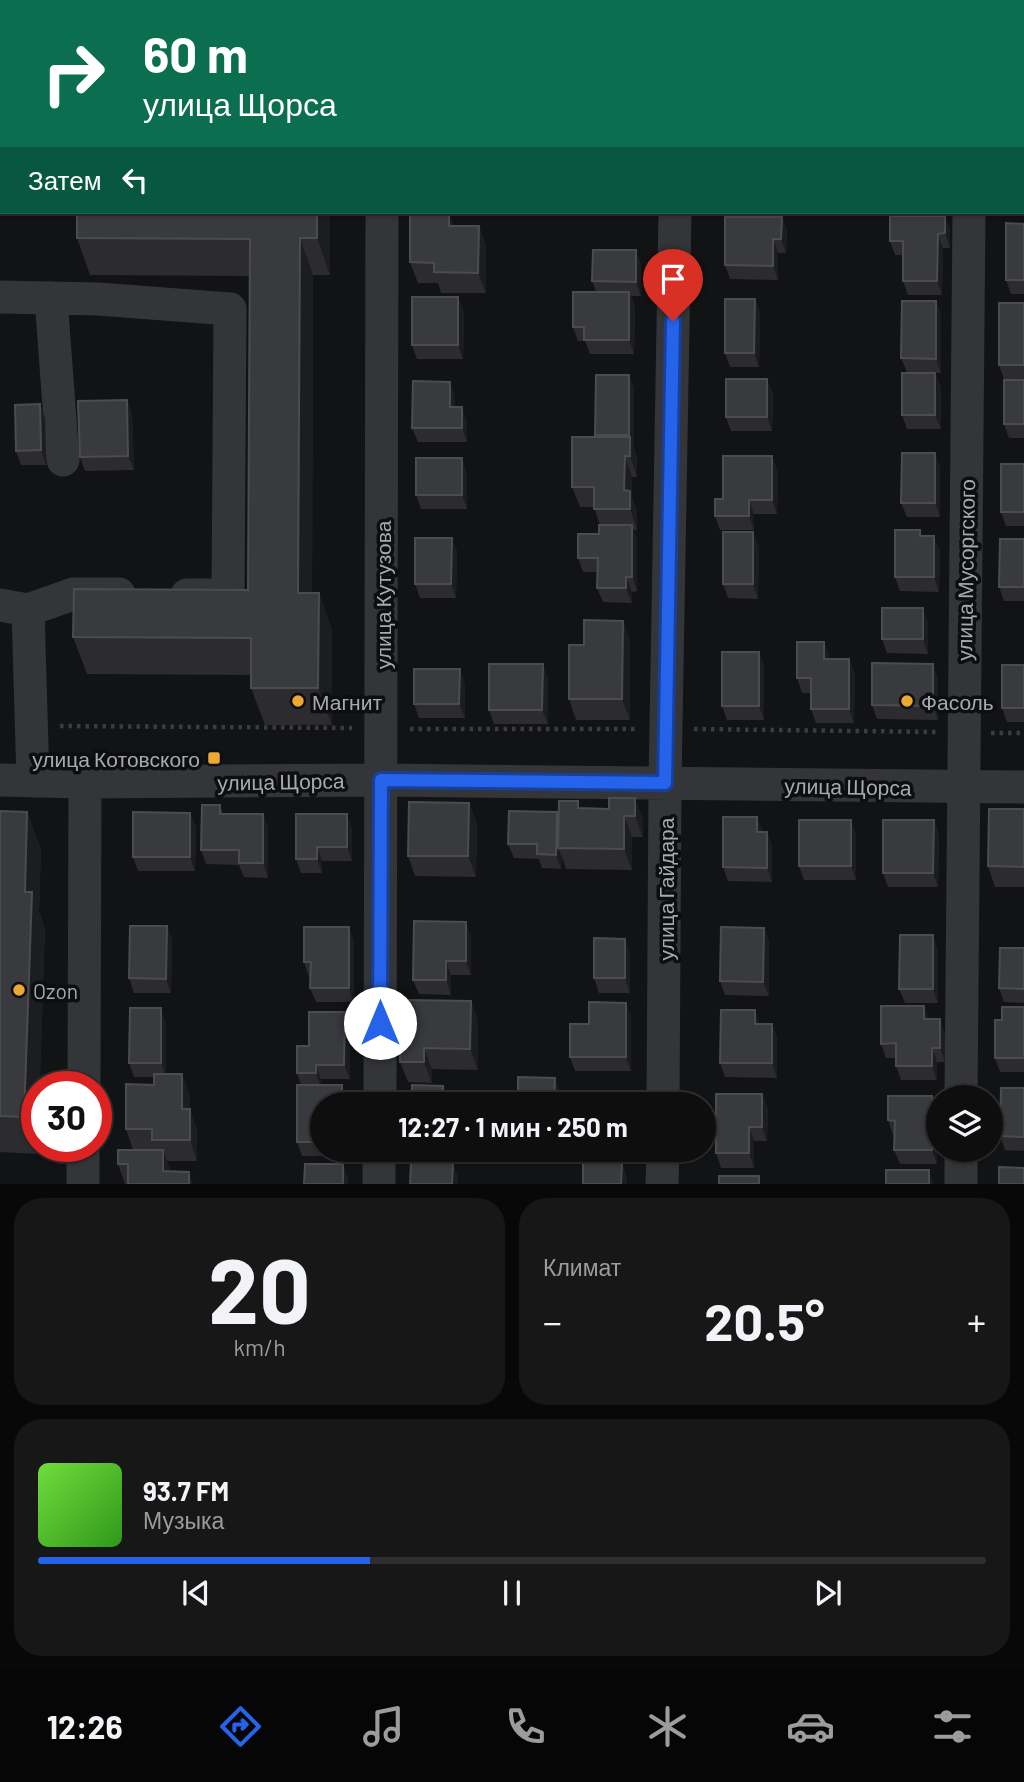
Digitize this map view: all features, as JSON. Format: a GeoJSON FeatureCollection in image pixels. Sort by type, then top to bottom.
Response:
{"type":"FeatureCollection","features":[{"type":"Feature","properties":{"kind":"street","name":"улица Кутузова"},"geometry":{"type":"LineString","coordinates":[[380,1092],[382,214]]}},
{"type":"Feature","properties":{"kind":"street","name":"улица Гайдара"},"geometry":{"type":"LineString","coordinates":[[663,1092],[665,783],[675,214]]}},
{"type":"Feature","properties":{"kind":"street","name":"улица Мусоргского"},"geometry":{"type":"LineString","coordinates":[[961,1085],[968,214]]}},
{"type":"Feature","properties":{"kind":"street"},"geometry":{"type":"LineString","coordinates":[[0,297],[98,299],[230,309],[228,595],[73,594],[14,608],[31,726],[33,781]]}},
{"type":"Feature","properties":{"kind":"street"},"geometry":{"type":"LineString","coordinates":[[51,298],[63,460]]}},
{"type":"Feature","properties":{"kind":"street","name":"улица Щорса"},"geometry":{"type":"LineString","coordinates":[[0,779],[85,782],[381,780],[1024,788]]}},
{"type":"Feature","properties":{"kind":"street"},"geometry":{"type":"LineString","coordinates":[[84,1071],[85,782]]}},
{"type":"Feature","properties":{"kind":"street"},"geometry":{"type":"LineString","coordinates":[[83,1162],[83,1184]]}},
{"type":"Feature","properties":{"kind":"street"},"geometry":{"type":"LineString","coordinates":[[379,1162],[379,1184]]}},
{"type":"Feature","properties":{"kind":"street"},"geometry":{"type":"LineString","coordinates":[[662,1184],[663,1162]]}},
{"type":"Feature","properties":{"kind":"street"},"geometry":{"type":"LineString","coordinates":[[961,1162],[961,1184]]}},
{"type":"Feature","properties":{"kind":"path"},"geometry":{"type":"LineString","coordinates":[[31,726],[1024,733]]}},
{"type":"Feature","properties":{"kind":"building"},"geometry":{"type":"Polygon","coordinates":[[[77,214],[317,214],[317,238],[300,238],[298,593],[319,593],[318,688],[251,688],[251,638],[73,637],[74,589],[248,590],[250,239],[77,238],[77,214]]]}},
{"type":"Feature","properties":{"kind":"building"},"geometry":{"type":"Polygon","coordinates":[[[410,214],[449,214],[449,226],[479,226],[478,273],[434,272],[434,263],[410,262],[410,214]]]}},
{"type":"Feature","properties":{"kind":"building"},"geometry":{"type":"Polygon","coordinates":[[[890,216],[945,216],[945,233],[938,234],[937,281],[903,281],[903,241],[890,241],[890,216]]]}},
{"type":"Feature","properties":{"kind":"building"},"geometry":{"type":"Polygon","coordinates":[[[725,217],[782,217],[781,239],[773,239],[773,266],[725,265],[725,217]]]}},
{"type":"Feature","properties":{"kind":"building"},"geometry":{"type":"Polygon","coordinates":[[[1006,223],[1024,224],[1024,280],[1006,280],[1006,223]]]}},
{"type":"Feature","properties":{"kind":"building"},"geometry":{"type":"Polygon","coordinates":[[[593,250],[636,250],[636,282],[592,281],[593,250]]]}},
{"type":"Feature","properties":{"kind":"building"},"geometry":{"type":"Polygon","coordinates":[[[573,292],[629,292],[629,340],[584,340],[584,327],[573,327],[573,292]]]}},
{"type":"Feature","properties":{"kind":"building"},"geometry":{"type":"Polygon","coordinates":[[[412,297],[458,297],[458,345],[412,345],[412,297]]]}},
{"type":"Feature","properties":{"kind":"building"},"geometry":{"type":"Polygon","coordinates":[[[725,299],[755,299],[754,353],[725,353],[725,299]]]}},
{"type":"Feature","properties":{"kind":"building"},"geometry":{"type":"Polygon","coordinates":[[[902,301],[936,301],[936,359],[901,358],[902,301]]]}},
{"type":"Feature","properties":{"kind":"building"},"geometry":{"type":"Polygon","coordinates":[[[999,303],[1024,303],[1024,365],[999,365],[999,303]]]}},
{"type":"Feature","properties":{"kind":"building"},"geometry":{"type":"Polygon","coordinates":[[[902,373],[935,373],[935,415],[902,415],[902,373]]]}},
{"type":"Feature","properties":{"kind":"building"},"geometry":{"type":"Polygon","coordinates":[[[596,375],[629,375],[629,435],[595,435],[596,375]]]}},
{"type":"Feature","properties":{"kind":"building"},"geometry":{"type":"Polygon","coordinates":[[[726,379],[767,379],[767,417],[726,417],[726,379]]]}},
{"type":"Feature","properties":{"kind":"building"},"geometry":{"type":"Polygon","coordinates":[[[1004,380],[1024,380],[1024,424],[1004,424],[1004,380]]]}},
{"type":"Feature","properties":{"kind":"building"},"geometry":{"type":"Polygon","coordinates":[[[413,381],[450,382],[450,407],[462,407],[462,428],[412,428],[413,381]]]}},
{"type":"Feature","properties":{"kind":"building"},"geometry":{"type":"Polygon","coordinates":[[[127,400],[128,456],[80,457],[78,401],[127,400]]]}},
{"type":"Feature","properties":{"kind":"building"},"geometry":{"type":"Polygon","coordinates":[[[40,404],[41,450],[16,451],[15,405],[40,404]]]}},
{"type":"Feature","properties":{"kind":"building"},"geometry":{"type":"Polygon","coordinates":[[[572,437],[630,437],[630,456],[625,456],[624,490],[630,491],[630,509],[594,509],[594,487],[572,487],[572,437]]]}},
{"type":"Feature","properties":{"kind":"building"},"geometry":{"type":"Polygon","coordinates":[[[902,453],[935,453],[935,503],[901,503],[902,453]]]}},
{"type":"Feature","properties":{"kind":"building"},"geometry":{"type":"Polygon","coordinates":[[[723,456],[772,456],[772,500],[749,500],[749,516],[715,516],[715,499],[723,499],[723,456]]]}},
{"type":"Feature","properties":{"kind":"building"},"geometry":{"type":"Polygon","coordinates":[[[416,458],[462,458],[462,495],[416,495],[416,458]]]}},
{"type":"Feature","properties":{"kind":"building"},"geometry":{"type":"Polygon","coordinates":[[[1001,464],[1024,464],[1024,512],[1001,512],[1001,464]]]}},
{"type":"Feature","properties":{"kind":"building"},"geometry":{"type":"Polygon","coordinates":[[[599,525],[632,525],[632,577],[626,577],[626,588],[597,588],[598,558],[578,558],[578,534],[599,534],[599,525]]]}},
{"type":"Feature","properties":{"kind":"building"},"geometry":{"type":"Polygon","coordinates":[[[895,530],[920,530],[920,536],[934,536],[934,577],[895,577],[895,530]]]}},
{"type":"Feature","properties":{"kind":"building"},"geometry":{"type":"Polygon","coordinates":[[[723,532],[753,532],[753,584],[723,584],[723,532]]]}},
{"type":"Feature","properties":{"kind":"building"},"geometry":{"type":"Polygon","coordinates":[[[415,538],[452,538],[451,584],[415,584],[415,538]]]}},
{"type":"Feature","properties":{"kind":"building"},"geometry":{"type":"Polygon","coordinates":[[[1000,539],[1024,539],[1024,587],[999,587],[1000,539]]]}},
{"type":"Feature","properties":{"kind":"building"},"geometry":{"type":"Polygon","coordinates":[[[882,608],[923,608],[923,639],[882,639],[882,608]]]}},
{"type":"Feature","properties":{"kind":"building"},"geometry":{"type":"Polygon","coordinates":[[[584,620],[623,621],[622,699],[569,699],[569,645],[584,645],[584,620]]]}},
{"type":"Feature","properties":{"kind":"building"},"geometry":{"type":"Polygon","coordinates":[[[797,642],[824,642],[824,659],[849,659],[849,709],[811,709],[811,678],[797,678],[797,642]]]}},
{"type":"Feature","properties":{"kind":"building"},"geometry":{"type":"Polygon","coordinates":[[[722,652],[759,652],[759,706],[722,706],[722,652]]]}},
{"type":"Feature","properties":{"kind":"building"},"geometry":{"type":"Polygon","coordinates":[[[872,663],[933,664],[933,706],[872,705],[872,663]]]}},
{"type":"Feature","properties":{"kind":"building"},"geometry":{"type":"Polygon","coordinates":[[[489,664],[543,664],[542,710],[489,710],[489,664]]]}},
{"type":"Feature","properties":{"kind":"building"},"geometry":{"type":"Polygon","coordinates":[[[1002,665],[1024,665],[1024,708],[1002,708],[1002,665]]]}},
{"type":"Feature","properties":{"kind":"building"},"geometry":{"type":"Polygon","coordinates":[[[414,669],[460,669],[459,704],[414,704],[414,669]]]}},
{"type":"Feature","properties":{"kind":"building"},"geometry":{"type":"Polygon","coordinates":[[[609,798],[635,798],[635,816],[624,816],[624,849],[558,848],[559,801],[578,801],[578,808],[609,809],[609,798]]]}},
{"type":"Feature","properties":{"kind":"building"},"geometry":{"type":"Polygon","coordinates":[[[409,802],[469,803],[468,856],[408,856],[409,802]]]}},
{"type":"Feature","properties":{"kind":"building"},"geometry":{"type":"Polygon","coordinates":[[[202,805],[220,805],[220,814],[263,814],[263,863],[239,863],[239,850],[201,850],[202,805]]]}},
{"type":"Feature","properties":{"kind":"building"},"geometry":{"type":"Polygon","coordinates":[[[989,809],[1024,809],[1024,867],[988,866],[989,809]]]}},
{"type":"Feature","properties":{"kind":"building"},"geometry":{"type":"Polygon","coordinates":[[[0,811],[27,812],[25,892],[32,892],[26,1071],[21,1071],[21,1117],[0,1116],[0,811]]]}},
{"type":"Feature","properties":{"kind":"building"},"geometry":{"type":"Polygon","coordinates":[[[509,811],[557,812],[556,855],[537,854],[537,844],[508,844],[509,811]]]}},
{"type":"Feature","properties":{"kind":"building"},"geometry":{"type":"Polygon","coordinates":[[[133,812],[190,813],[190,857],[133,857],[133,812]]]}},
{"type":"Feature","properties":{"kind":"building"},"geometry":{"type":"Polygon","coordinates":[[[296,814],[347,814],[347,847],[317,847],[317,859],[296,859],[296,814]]]}},
{"type":"Feature","properties":{"kind":"building"},"geometry":{"type":"Polygon","coordinates":[[[723,817],[757,817],[757,832],[767,832],[767,868],[723,867],[723,817]]]}},
{"type":"Feature","properties":{"kind":"building"},"geometry":{"type":"Polygon","coordinates":[[[799,820],[851,820],[851,866],[799,866],[799,820]]]}},
{"type":"Feature","properties":{"kind":"building"},"geometry":{"type":"Polygon","coordinates":[[[883,820],[934,820],[933,873],[883,873],[883,820]]]}},
{"type":"Feature","properties":{"kind":"building"},"geometry":{"type":"Polygon","coordinates":[[[414,921],[466,922],[466,961],[446,961],[446,980],[413,980],[414,921]]]}},
{"type":"Feature","properties":{"kind":"building"},"geometry":{"type":"Polygon","coordinates":[[[130,926],[167,926],[166,979],[129,978],[130,926]]]}},
{"type":"Feature","properties":{"kind":"building"},"geometry":{"type":"Polygon","coordinates":[[[304,927],[349,927],[349,988],[310,988],[311,962],[304,962],[304,927]]]}},
{"type":"Feature","properties":{"kind":"building"},"geometry":{"type":"Polygon","coordinates":[[[721,927],[764,928],[763,982],[720,981],[721,927]]]}},
{"type":"Feature","properties":{"kind":"building"},"geometry":{"type":"Polygon","coordinates":[[[900,935],[933,935],[933,989],[899,989],[900,935]]]}},
{"type":"Feature","properties":{"kind":"building"},"geometry":{"type":"Polygon","coordinates":[[[594,938],[625,939],[625,978],[594,978],[594,938]]]}},
{"type":"Feature","properties":{"kind":"building"},"geometry":{"type":"Polygon","coordinates":[[[1000,948],[1024,948],[1024,989],[999,988],[1000,948]]]}},
{"type":"Feature","properties":{"kind":"building"},"geometry":{"type":"Polygon","coordinates":[[[409,1000],[471,1001],[470,1049],[424,1048],[424,1062],[400,1062],[400,1040],[409,1040],[409,1000]]]}},
{"type":"Feature","properties":{"kind":"building"},"geometry":{"type":"Polygon","coordinates":[[[589,1002],[626,1003],[626,1057],[570,1057],[570,1024],[589,1024],[589,1002]]]}},
{"type":"Feature","properties":{"kind":"building"},"geometry":{"type":"Polygon","coordinates":[[[881,1006],[924,1006],[924,1019],[940,1019],[940,1048],[932,1048],[932,1066],[896,1066],[896,1043],[881,1044],[881,1006]]]}},
{"type":"Feature","properties":{"kind":"building"},"geometry":{"type":"Polygon","coordinates":[[[1002,1007],[1024,1007],[1024,1058],[995,1058],[995,1020],[1002,1020],[1002,1007]]]}},
{"type":"Feature","properties":{"kind":"building"},"geometry":{"type":"Polygon","coordinates":[[[130,1008],[161,1008],[161,1063],[129,1063],[130,1008]]]}},
{"type":"Feature","properties":{"kind":"building"},"geometry":{"type":"Polygon","coordinates":[[[721,1010],[755,1010],[755,1024],[772,1024],[772,1063],[720,1063],[721,1010]]]}},
{"type":"Feature","properties":{"kind":"building"},"geometry":{"type":"Polygon","coordinates":[[[309,1012],[345,1012],[344,1065],[316,1065],[316,1073],[297,1073],[297,1046],[309,1046],[309,1012]]]}},
{"type":"Feature","properties":{"kind":"building"},"geometry":{"type":"Polygon","coordinates":[[[154,1074],[182,1074],[182,1109],[190,1109],[190,1140],[152,1140],[152,1129],[126,1129],[126,1084],[154,1085],[154,1074]]]}},
{"type":"Feature","properties":{"kind":"building"},"geometry":{"type":"Polygon","coordinates":[[[518,1077],[555,1078],[554,1092],[518,1092],[518,1077]]]}},
{"type":"Feature","properties":{"kind":"building"},"geometry":{"type":"Polygon","coordinates":[[[297,1085],[342,1085],[342,1092],[310,1092],[310,1142],[297,1142],[297,1085]]]}},
{"type":"Feature","properties":{"kind":"building"},"geometry":{"type":"Polygon","coordinates":[[[412,1085],[443,1086],[443,1092],[412,1092],[412,1085]]]}},
{"type":"Feature","properties":{"kind":"building"},"geometry":{"type":"Polygon","coordinates":[[[1003,1088],[1024,1088],[1024,1137],[1003,1136],[1003,1088]]]}},
{"type":"Feature","properties":{"kind":"building"},"geometry":{"type":"Polygon","coordinates":[[[716,1094],[762,1094],[762,1127],[749,1127],[749,1153],[716,1153],[716,1094]]]}},
{"type":"Feature","properties":{"kind":"building"},"geometry":{"type":"Polygon","coordinates":[[[888,1096],[926,1096],[926,1150],[894,1150],[895,1121],[888,1120],[888,1096]]]}},
{"type":"Feature","properties":{"kind":"building"},"geometry":{"type":"Polygon","coordinates":[[[118,1150],[163,1150],[163,1171],[189,1172],[189,1184],[128,1184],[128,1164],[118,1164],[118,1150]]]}},
{"type":"Feature","properties":{"kind":"building"},"geometry":{"type":"Polygon","coordinates":[[[583,1162],[622,1163],[621,1184],[583,1184],[583,1162]]]}},
{"type":"Feature","properties":{"kind":"building"},"geometry":{"type":"Polygon","coordinates":[[[411,1163],[453,1163],[452,1184],[410,1184],[411,1163]]]}},
{"type":"Feature","properties":{"kind":"building"},"geometry":{"type":"Polygon","coordinates":[[[305,1164],[343,1164],[343,1184],[304,1184],[305,1164]]]}},
{"type":"Feature","properties":{"kind":"building"},"geometry":{"type":"Polygon","coordinates":[[[999,1167],[1024,1168],[1024,1184],[999,1184],[999,1167]]]}},
{"type":"Feature","properties":{"kind":"building"},"geometry":{"type":"Polygon","coordinates":[[[886,1170],[929,1170],[929,1184],[886,1184],[886,1170]]]}},
{"type":"Feature","properties":{"kind":"building"},"geometry":{"type":"Polygon","coordinates":[[[719,1176],[759,1176],[759,1184],[719,1184],[719,1176]]]}},
{"type":"Feature","properties":{"kind":"place","name":"Магнит"},"geometry":{"type":"Point","coordinates":[298,701]}},
{"type":"Feature","properties":{"kind":"place","name":"Фасоль"},"geometry":{"type":"Point","coordinates":[907,701]}},
{"type":"Feature","properties":{"kind":"place","name":"улица Котовского"},"geometry":{"type":"Point","coordinates":[214,758]}},
{"type":"Feature","properties":{"kind":"place","name":"Ozon"},"geometry":{"type":"Point","coordinates":[19,990]}},
{"type":"Feature","properties":{"kind":"route"},"geometry":{"type":"LineString","coordinates":[[380,1023],[381,780],[665,783],[673,321]]}}]}
